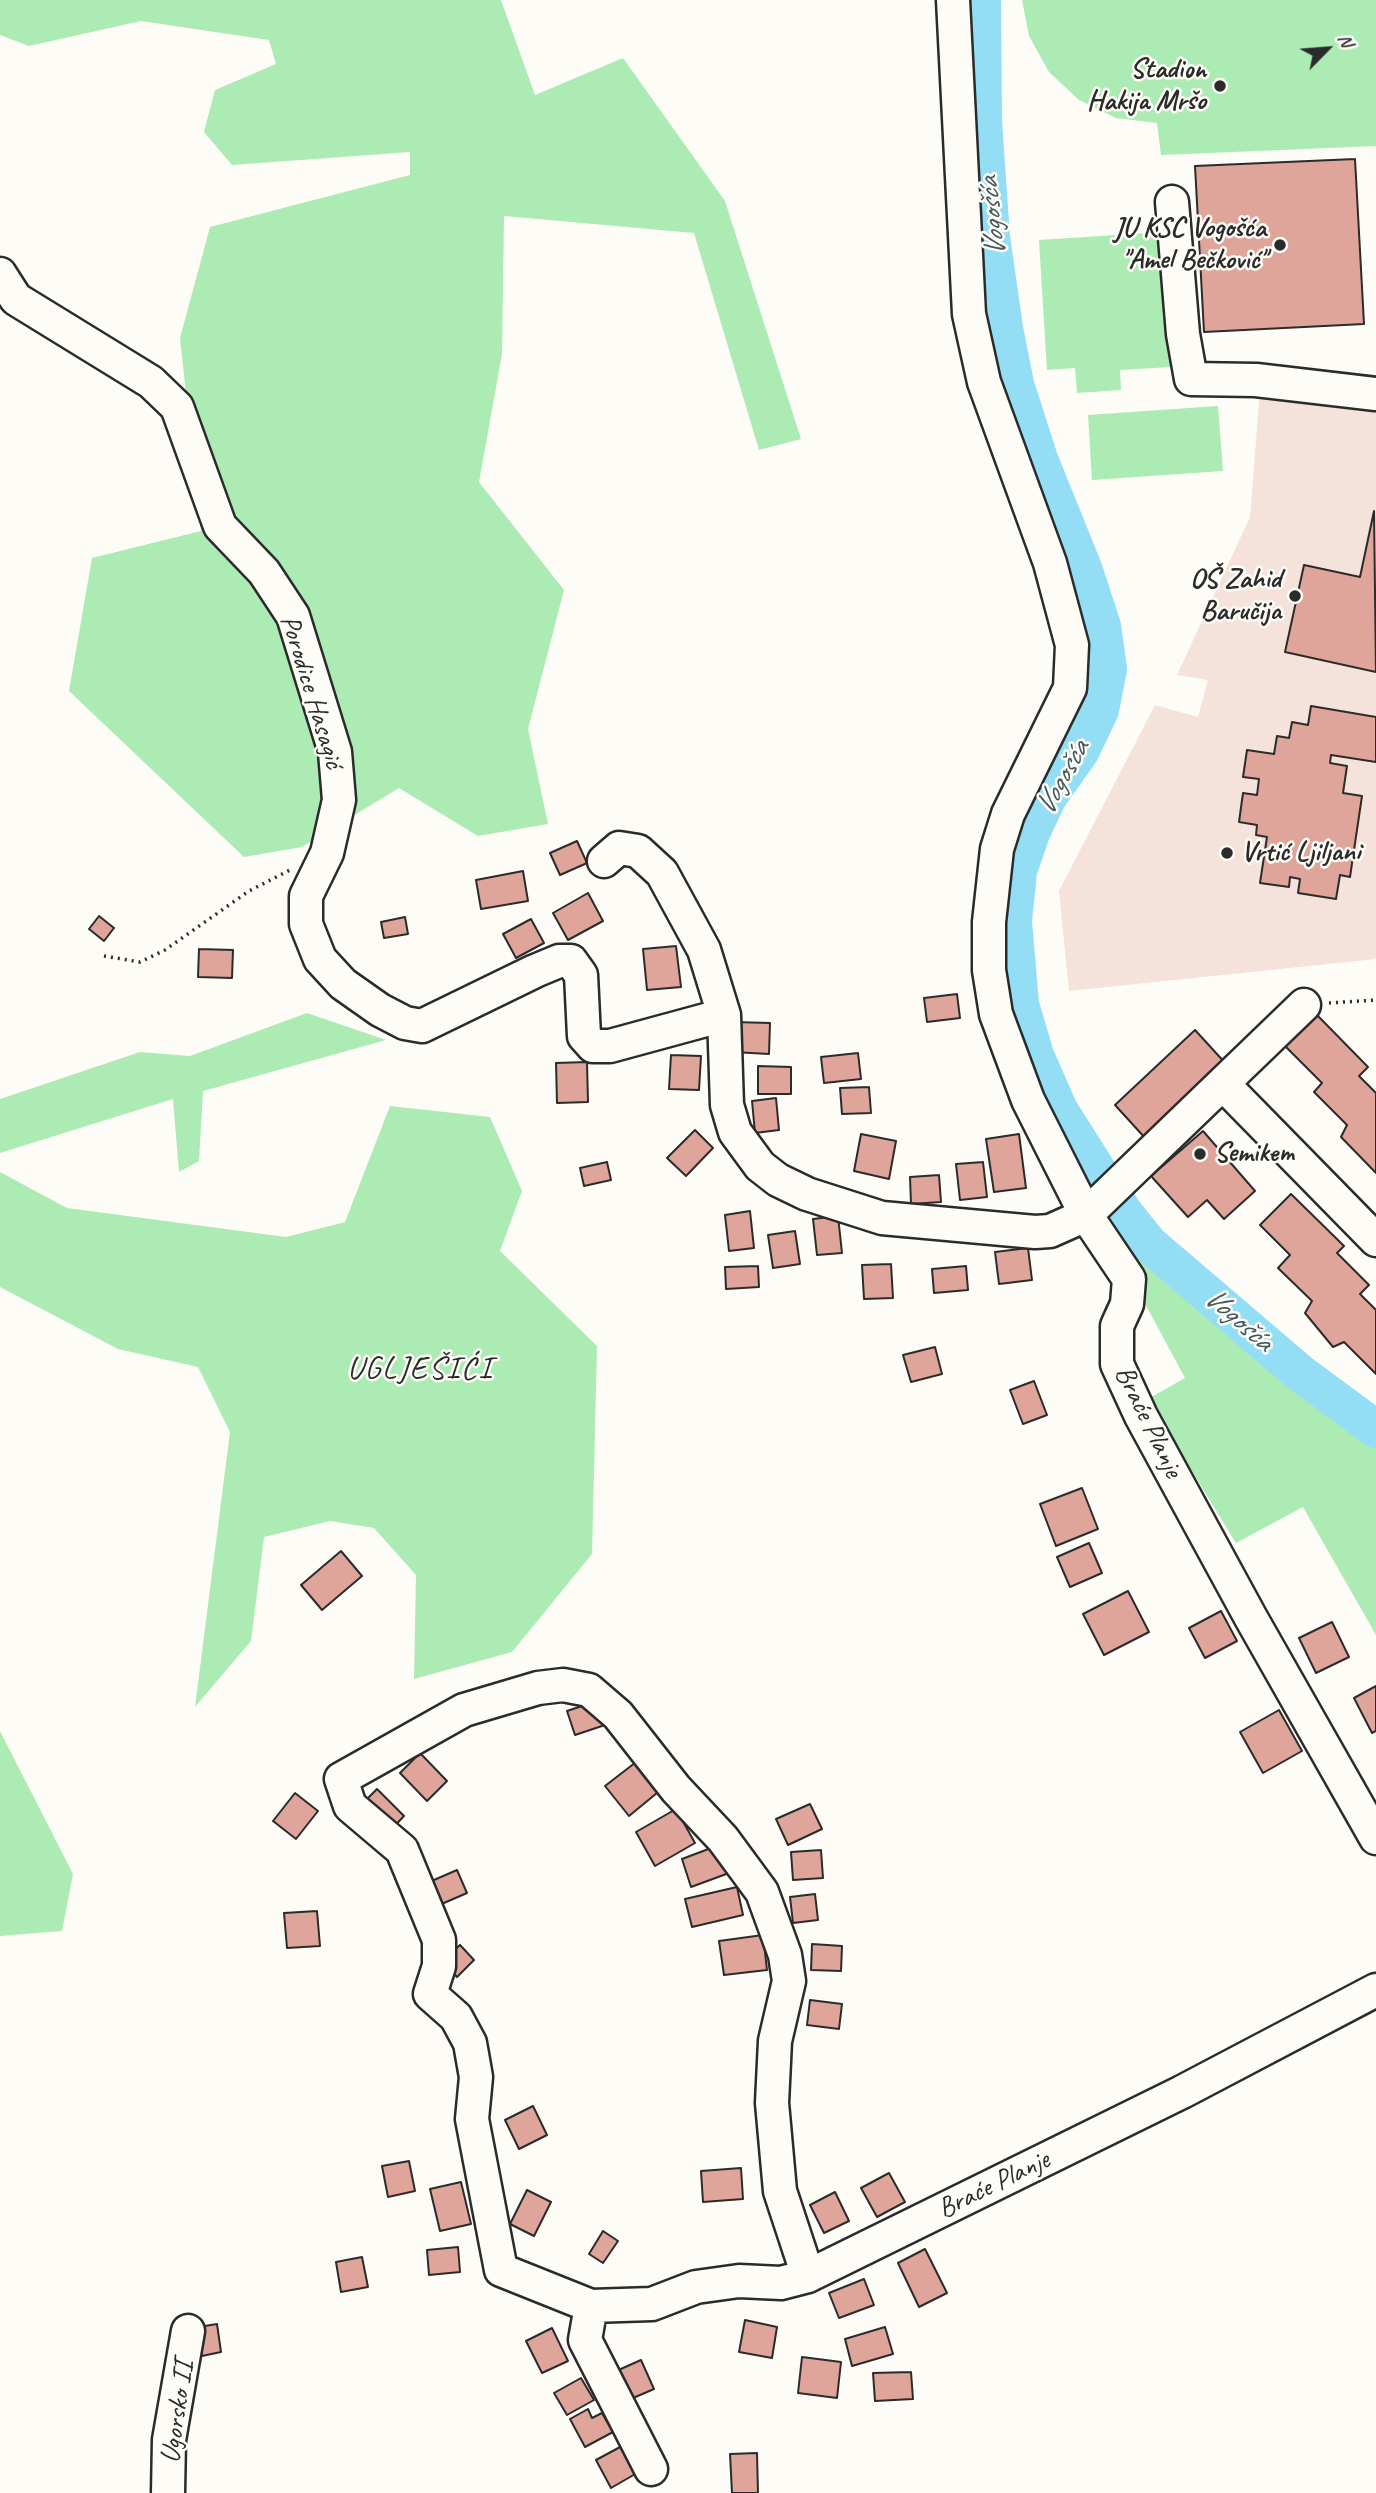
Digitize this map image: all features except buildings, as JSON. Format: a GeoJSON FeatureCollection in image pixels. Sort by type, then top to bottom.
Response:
{"type":"FeatureCollection","features":[{"type":"Feature","properties":{"kind":"street","name":"Braće Planje"},"geometry":{"type":"LineString","coordinates":[[953,0],[969,314],[984,382],[1050,563],[1072,645],[1070,688],[1009,814],[997,849],[989,922],[989,970],[996,1014],[1028,1100],[1092,1209],[1129,1279],[1127,1304],[1117,1326],[1117,1364],[1141,1416],[1251,1618],[1376,1838]]}},
{"type":"Feature","properties":{"kind":"street"},"geometry":{"type":"LineString","coordinates":[[1171,202],[1183,334],[1191,379],[1256,380],[1376,394]]}},
{"type":"Feature","properties":{"kind":"street","name":"Porodice Hasagić"},"geometry":{"type":"LineString","coordinates":[[0,274],[16,299],[151,382],[177,407],[220,526],[264,572],[292,616],[335,752],[339,800],[327,853],[306,896],[306,924],[320,959],[343,984],[405,1023],[422,1026],[559,961],[571,961],[581,975],[584,1036],[593,1046],[610,1046],[724,1015]]}},
{"type":"Feature","properties":{"kind":"street"},"geometry":{"type":"LineString","coordinates":[[604,861],[619,848],[638,851],[662,873],[704,950],[724,1015],[727,1105],[735,1132],[760,1166],[778,1180],[807,1194],[882,1217],[1035,1232],[1050,1231],[1092,1209],[1304,1005]]}},
{"type":"Feature","properties":{"kind":"street"},"geometry":{"type":"LineString","coordinates":[[1223,1084],[1376,1240]]}},
{"type":"Feature","properties":{"kind":"street","name":"Braće Planje"},"geometry":{"type":"LineString","coordinates":[[808,2276],[780,2191],[772,2103],[775,2041],[789,1981],[785,1955],[762,1892],[723,1839],[676,1789],[618,1715],[589,1690],[563,1685],[538,1688],[464,1710],[341,1779],[350,1806],[402,1850],[439,1940],[439,1966],[430,1994],[456,2017],[470,2043],[476,2077],[472,2119],[501,2270],[591,2306],[652,2304],[696,2287],[739,2281],[780,2283],[808,2276],[1170,2098],[1376,1990]]}},
{"type":"Feature","properties":{"kind":"street"},"geometry":{"type":"LineString","coordinates":[[591,2306],[585,2340],[651,2469]]}},
{"type":"Feature","properties":{"kind":"street","name":"Ugorsko II"},"geometry":{"type":"LineString","coordinates":[[168,2493],[169,2440],[188,2331]]}},
{"type":"Feature","properties":{"kind":"path"},"geometry":{"type":"LineString","coordinates":[[104,956],[140,961],[165,950],[258,886],[327,853]]}},
{"type":"Feature","properties":{"kind":"path"},"geometry":{"type":"LineString","coordinates":[[1304,1005],[1376,1000]]}},
{"type":"Feature","properties":{"kind":"shaded area","name":"Vrtić Ljiljani"},"geometry":{"type":"Polygon","coordinates":[[[1260,390],[1376,405],[1376,959],[1069,991],[1059,891],[1155,705],[1198,717],[1208,680],[1177,675],[1250,517],[1260,390]]]}},
{"type":"Feature","properties":{"kind":"green space"},"geometry":{"type":"Polygon","coordinates":[[[0,0],[501,0],[535,95],[623,58],[725,201],[801,439],[759,450],[694,233],[504,216],[502,354],[479,482],[564,590],[528,729],[548,824],[478,836],[399,788],[302,847],[244,857],[69,691],[92,558],[201,531],[180,338],[210,227],[410,175],[410,152],[232,165],[204,132],[215,90],[276,64],[269,40],[141,21],[29,46],[0,35],[0,0]]]}},
{"type":"Feature","properties":{"kind":"green space","name":"Stadion Hakija Mršo"},"geometry":{"type":"Polygon","coordinates":[[[1022,0],[1376,0],[1376,146],[1161,155],[1157,123],[1116,118],[1079,100],[1049,72],[1029,36],[1022,0]]]}},
{"type":"Feature","properties":{"kind":"green space","name":"JU KSC Vogošća \"Amel Bečković\""},"geometry":{"type":"Polygon","coordinates":[[[1162,232],[1171,367],[1120,370],[1121,390],[1077,393],[1075,368],[1047,370],[1039,240],[1162,232]]]}},
{"type":"Feature","properties":{"kind":"green space"},"geometry":{"type":"Polygon","coordinates":[[[1218,406],[1223,471],[1092,480],[1088,415],[1218,406]]]}},
{"type":"Feature","properties":{"kind":"green space"},"geometry":{"type":"Polygon","coordinates":[[[1014,967],[1020,1004],[1035,1055],[1059,1110],[1124,1213],[1149,1244],[1300,1373],[1376,1429],[1376,1635],[1303,1507],[1236,1543],[1148,1399],[1185,1378],[1143,1300],[1086,1215],[989,970],[1014,967]]]}},
{"type":"Feature","properties":{"kind":"green space"},"geometry":{"type":"Polygon","coordinates":[[[307,1013],[386,1040],[203,1091],[199,1161],[179,1172],[173,1099],[0,1153],[0,1099],[140,1052],[190,1056],[307,1013]]]}},
{"type":"Feature","properties":{"kind":"green space"},"geometry":{"type":"Polygon","coordinates":[[[390,1106],[490,1117],[522,1191],[500,1251],[597,1346],[592,1554],[512,1652],[414,1679],[416,1575],[374,1528],[330,1521],[264,1537],[251,1641],[195,1707],[230,1432],[198,1367],[118,1349],[0,1287],[0,1172],[67,1208],[286,1237],[345,1222],[390,1106]]]}},
{"type":"Feature","properties":{"kind":"green space"},"geometry":{"type":"Polygon","coordinates":[[[0,1731],[73,1874],[62,1931],[0,1936],[0,1731]]]}},
{"type":"Feature","properties":{"kind":"waterway","name":"Vogošća"},"geometry":{"type":"LineString","coordinates":[[982,0],[983,121],[991,237],[1004,328],[1015,384],[1039,459],[1083,568],[1102,626],[1108,669],[1100,710],[1080,752],[1048,797],[1031,833],[1018,871],[1013,921],[1020,1004],[1035,1055],[1059,1110],[1124,1213],[1149,1244],[1300,1373],[1376,1429]]}},
{"type":"Feature","properties":{"kind":"place","name":"Stadion Hakija Mršo"},"geometry":{"type":"Point","coordinates":[1220,86]}},
{"type":"Feature","properties":{"kind":"place","name":"JU KSC Vogošća \"Amel Bečković\""},"geometry":{"type":"Point","coordinates":[1280,245]}},
{"type":"Feature","properties":{"kind":"place","name":"OŠ Zahid Baručija"},"geometry":{"type":"Point","coordinates":[1295,596]}},
{"type":"Feature","properties":{"kind":"place","name":"Vrtić Ljiljani"},"geometry":{"type":"Point","coordinates":[1227,853]}},
{"type":"Feature","properties":{"kind":"place","name":"Semikem"},"geometry":{"type":"Point","coordinates":[1200,1154]}},
{"type":"Feature","properties":{"kind":"district","name":"UGLJEŠIĆI"},"geometry":{"type":"Point","coordinates":[420,1370]}}]}
